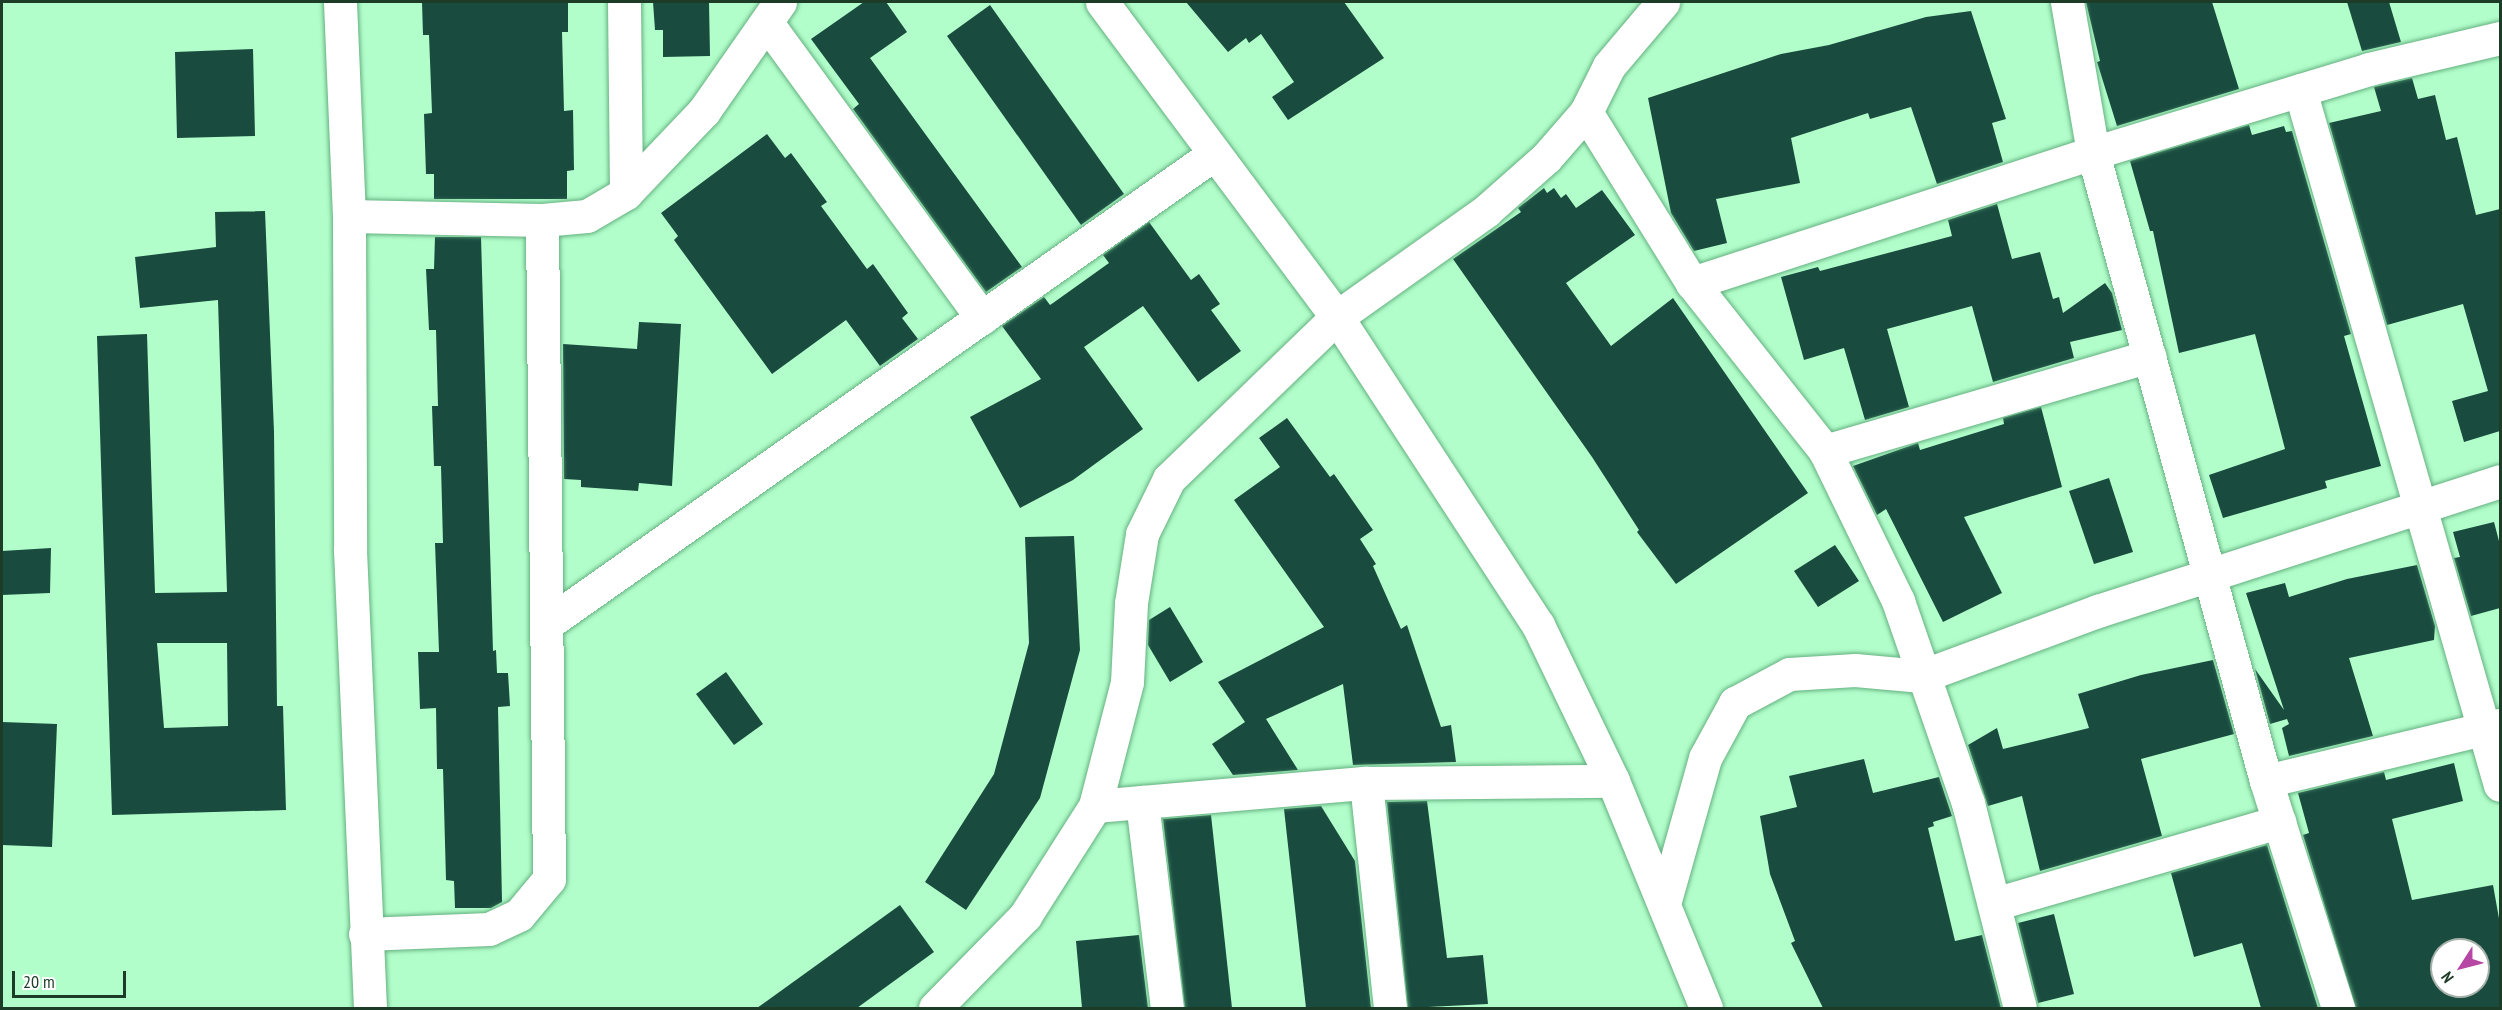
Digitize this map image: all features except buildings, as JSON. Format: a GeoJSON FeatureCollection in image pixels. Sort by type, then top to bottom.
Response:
{"type":"FeatureCollection","features":[{"type":"Feature","properties":{"kind":"street"},"geometry":{"type":"LineString","coordinates":[[340,2],[348,216],[350,550],[370,1008]]}},
{"type":"Feature","properties":{"kind":"street"},"geometry":{"type":"LineString","coordinates":[[624,2],[626,193]]}},
{"type":"Feature","properties":{"kind":"street"},"geometry":{"type":"LineString","coordinates":[[1102,2],[1336,317],[1538,625],[1613,781],[1706,1008]]}},
{"type":"Feature","properties":{"kind":"street"},"geometry":{"type":"LineString","coordinates":[[935,1008],[1025,916],[1095,806],[1127,682],[1131,603],[1142,534],[1169,478],[1336,317],[1486,211],[1546,158],[1586,112],[1609,66],[1662,2]]}},
{"type":"Feature","properties":{"kind":"street"},"geometry":{"type":"LineString","coordinates":[[2067,2],[2093,153],[2266,781],[2338,1008]]}},
{"type":"Feature","properties":{"kind":"street"},"geometry":{"type":"LineString","coordinates":[[348,216],[542,220],[587,216],[626,193],[704,111],[773,12],[982,318]]}},
{"type":"Feature","properties":{"kind":"street"},"geometry":{"type":"LineString","coordinates":[[1692,283],[2093,153],[2369,69],[2500,38]]}},
{"type":"Feature","properties":{"kind":"street"},"geometry":{"type":"LineString","coordinates":[[2300,90],[2418,505],[2494,727],[2500,785]]}},
{"type":"Feature","properties":{"kind":"street"},"geometry":{"type":"LineString","coordinates":[[1586,112],[1692,283],[1825,451],[1898,601],[1922,676],[1968,803],[2020,1008]]}},
{"type":"Feature","properties":{"kind":"street"},"geometry":{"type":"LineString","coordinates":[[548,623],[1214,154]]}},
{"type":"Feature","properties":{"kind":"street"},"geometry":{"type":"LineString","coordinates":[[365,934],[489,929],[519,915],[549,879],[542,220]]}},
{"type":"Feature","properties":{"kind":"street"},"geometry":{"type":"LineString","coordinates":[[1825,451],[2149,356]]}},
{"type":"Feature","properties":{"kind":"street"},"geometry":{"type":"LineString","coordinates":[[1664,904],[1705,758],[1735,703],[1789,674],[1855,670],[1922,676],[2210,575],[2418,505],[2500,481]]}},
{"type":"Feature","properties":{"kind":"street"},"geometry":{"type":"LineString","coordinates":[[2266,781],[2494,727]]}},
{"type":"Feature","properties":{"kind":"street"},"geometry":{"type":"LineString","coordinates":[[1095,806],[1366,783],[1613,781]]}},
{"type":"Feature","properties":{"kind":"street"},"geometry":{"type":"LineString","coordinates":[[1366,783],[1390,1008]]}},
{"type":"Feature","properties":{"kind":"street"},"geometry":{"type":"LineString","coordinates":[[1142,802],[1167,1008]]}},
{"type":"Feature","properties":{"kind":"street"},"geometry":{"type":"LineString","coordinates":[[1994,904],[2279,822]]}}]}
